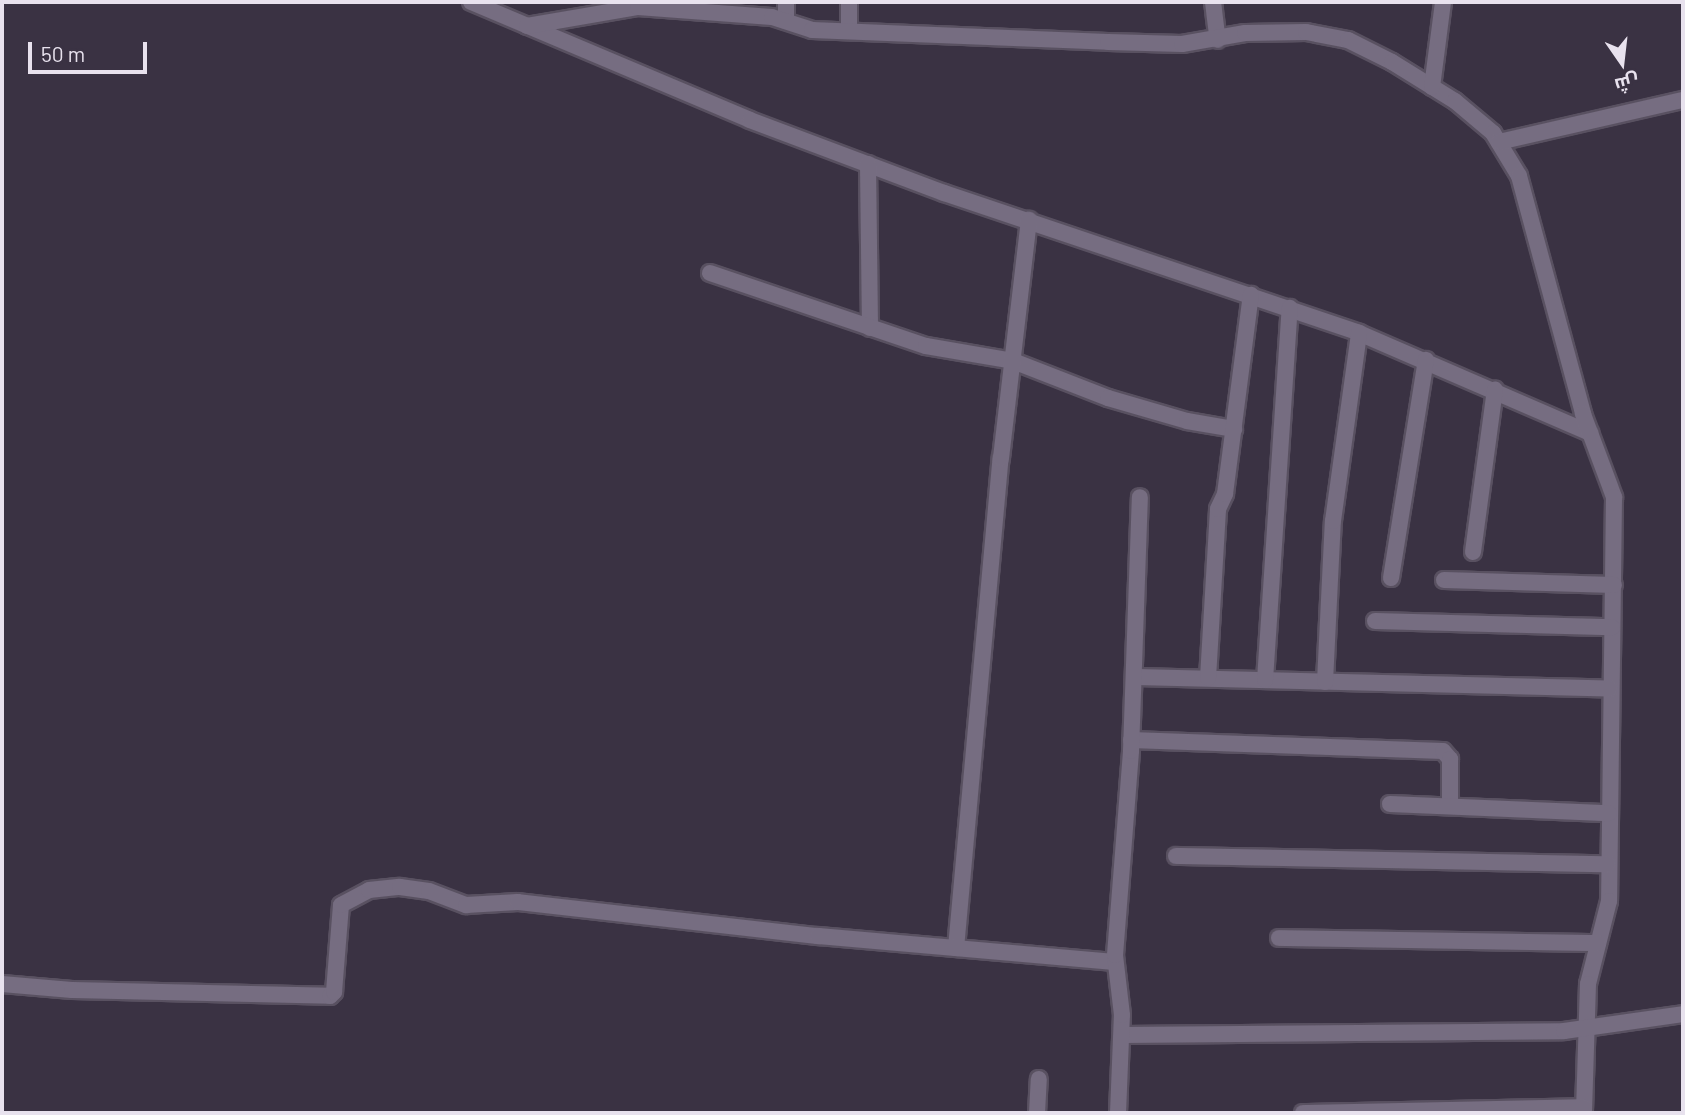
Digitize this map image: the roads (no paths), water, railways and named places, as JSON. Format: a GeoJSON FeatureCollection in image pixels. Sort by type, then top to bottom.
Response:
{"type":"FeatureCollection","features":[{"type":"Feature","properties":{"kind":"street"},"geometry":{"type":"LineString","coordinates":[[471,2],[868,164],[1359,333],[1495,389],[1590,433]]}},
{"type":"Feature","properties":{"kind":"street"},"geometry":{"type":"LineString","coordinates":[[786,2],[786,21]]}},
{"type":"Feature","properties":{"kind":"street"},"geometry":{"type":"LineString","coordinates":[[849,2],[849,31]]}},
{"type":"Feature","properties":{"kind":"street"},"geometry":{"type":"LineString","coordinates":[[1213,2],[1218,40]]}},
{"type":"Feature","properties":{"kind":"street"},"geometry":{"type":"LineString","coordinates":[[1432,86],[1443,2]]}},
{"type":"Feature","properties":{"kind":"street"},"geometry":{"type":"LineString","coordinates":[[527,26],[638,7],[786,21],[812,30],[1182,44],[1218,40],[1245,33],[1306,32],[1348,40],[1432,86],[1476,116],[1499,142],[1519,176],[1590,433],[1614,497],[1608,909],[1588,984],[1584,1030],[1584,1110],[1303,1113]]}},
{"type":"Feature","properties":{"kind":"street"},"geometry":{"type":"LineString","coordinates":[[1499,142],[1683,100]]}},
{"type":"Feature","properties":{"kind":"street"},"geometry":{"type":"LineString","coordinates":[[868,164],[870,328]]}},
{"type":"Feature","properties":{"kind":"street"},"geometry":{"type":"LineString","coordinates":[[956,948],[1029,220]]}},
{"type":"Feature","properties":{"kind":"street"},"geometry":{"type":"LineString","coordinates":[[710,273],[926,346],[1013,361],[1108,398],[1187,421],[1234,429]]}},
{"type":"Feature","properties":{"kind":"street"},"geometry":{"type":"LineString","coordinates":[[1208,678],[1218,507],[1225,494],[1251,295]]}},
{"type":"Feature","properties":{"kind":"street"},"geometry":{"type":"LineString","coordinates":[[1265,680],[1290,308]]}},
{"type":"Feature","properties":{"kind":"street"},"geometry":{"type":"LineString","coordinates":[[1325,682],[1333,521],[1359,333]]}},
{"type":"Feature","properties":{"kind":"street"},"geometry":{"type":"LineString","coordinates":[[1391,578],[1426,360]]}},
{"type":"Feature","properties":{"kind":"street"},"geometry":{"type":"LineString","coordinates":[[1473,552],[1495,389]]}},
{"type":"Feature","properties":{"kind":"street"},"geometry":{"type":"LineString","coordinates":[[1118,1113],[1122,1035],[1115,962],[1131,740],[1140,497]]}},
{"type":"Feature","properties":{"kind":"street"},"geometry":{"type":"LineString","coordinates":[[1444,580],[1614,586]]}},
{"type":"Feature","properties":{"kind":"street"},"geometry":{"type":"LineString","coordinates":[[1375,621],[1612,626]]}},
{"type":"Feature","properties":{"kind":"street"},"geometry":{"type":"LineString","coordinates":[[1134,677],[1611,689]]}},
{"type":"Feature","properties":{"kind":"street"},"geometry":{"type":"LineString","coordinates":[[1131,740],[1443,751],[1450,759],[1450,806]]}},
{"type":"Feature","properties":{"kind":"street"},"geometry":{"type":"LineString","coordinates":[[1390,804],[1609,813]]}},
{"type":"Feature","properties":{"kind":"street"},"geometry":{"type":"LineString","coordinates":[[1176,856],[1608,864]]}},
{"type":"Feature","properties":{"kind":"street"},"geometry":{"type":"LineString","coordinates":[[2,984],[72,990],[330,996],[334,992],[341,905],[369,890],[400,887],[429,891],[466,905],[518,902],[1115,962]]}},
{"type":"Feature","properties":{"kind":"street"},"geometry":{"type":"LineString","coordinates":[[1279,938],[1598,943]]}},
{"type":"Feature","properties":{"kind":"street"},"geometry":{"type":"LineString","coordinates":[[1122,1035],[1584,1030],[1683,1013]]}},
{"type":"Feature","properties":{"kind":"street"},"geometry":{"type":"LineString","coordinates":[[1037,1113],[1039,1079]]}}]}
